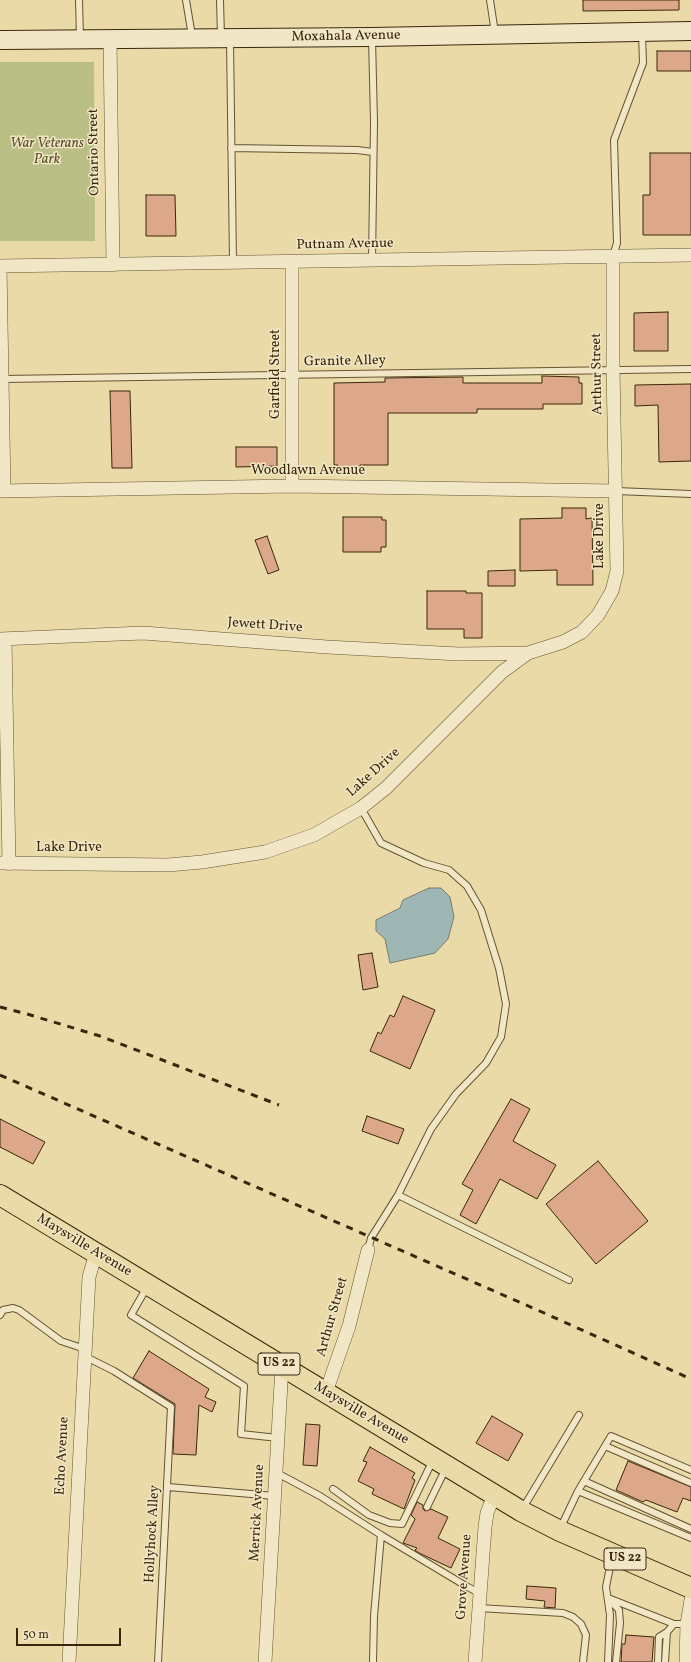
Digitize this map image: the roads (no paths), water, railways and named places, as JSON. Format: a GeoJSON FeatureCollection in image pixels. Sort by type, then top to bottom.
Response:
{"type":"FeatureCollection","features":[{"type":"Feature","properties":{"kind":"main road","name":"Maysville Avenue"},"geometry":{"type":"LineString","coordinates":[[0,1195],[521,1511],[560,1531],[691,1588]]}},
{"type":"Feature","properties":{"kind":"street","name":"Moxahala Avenue"},"geometry":{"type":"LineString","coordinates":[[0,40],[372,37],[691,31]]}},
{"type":"Feature","properties":{"kind":"street","name":"Ontario Street"},"geometry":{"type":"LineString","coordinates":[[110,39],[113,265]]}},
{"type":"Feature","properties":{"kind":"street","name":"Arthur Street"},"geometry":{"type":"LineString","coordinates":[[613,256],[613,370],[616,491]]}},
{"type":"Feature","properties":{"kind":"street","name":"Putnam Avenue"},"geometry":{"type":"LineString","coordinates":[[0,266],[691,256]]}},
{"type":"Feature","properties":{"kind":"street","name":"Garfield Street"},"geometry":{"type":"LineString","coordinates":[[292,262],[292,486]]}},
{"type":"Feature","properties":{"kind":"street"},"geometry":{"type":"LineString","coordinates":[[0,266],[2,491]]}},
{"type":"Feature","properties":{"kind":"street","name":"Woodlawn Avenue"},"geometry":{"type":"LineString","coordinates":[[2,491],[292,486],[616,491]]}},
{"type":"Feature","properties":{"kind":"street","name":"Lake Drive"},"geometry":{"type":"LineString","coordinates":[[4,864],[168,865],[241,857],[265,852],[314,835],[361,808],[386,788],[502,672],[528,653],[563,642],[582,632],[598,616],[612,591],[617,571],[616,491]]}},
{"type":"Feature","properties":{"kind":"street","name":"Jewett Drive"},"geometry":{"type":"LineString","coordinates":[[2,639],[143,633],[327,647],[459,654],[528,653]]}},
{"type":"Feature","properties":{"kind":"street"},"geometry":{"type":"LineString","coordinates":[[2,639],[4,864]]}},
{"type":"Feature","properties":{"kind":"street","name":"Arthur Street"},"geometry":{"type":"LineString","coordinates":[[326,1392],[349,1326],[368,1250]]}},
{"type":"Feature","properties":{"kind":"street","name":"Echo Avenue"},"geometry":{"type":"LineString","coordinates":[[68,1662],[89,1277],[96,1253]]}},
{"type":"Feature","properties":{"kind":"street","name":"Merrick Avenue"},"geometry":{"type":"LineString","coordinates":[[265,1662],[282,1366]]}},
{"type":"Feature","properties":{"kind":"street","name":"Grove Avenue"},"geometry":{"type":"LineString","coordinates":[[475,1662],[485,1527],[487,1513],[494,1495]]}},
{"type":"Feature","properties":{"kind":"street"},"geometry":{"type":"LineString","coordinates":[[686,1662],[680,1624],[691,1600]]}},
{"type":"Feature","properties":{"kind":"lane"},"geometry":{"type":"LineString","coordinates":[[80,0],[80,40]]}},
{"type":"Feature","properties":{"kind":"lane"},"geometry":{"type":"LineString","coordinates":[[186,0],[192,38]]}},
{"type":"Feature","properties":{"kind":"lane"},"geometry":{"type":"LineString","coordinates":[[220,0],[226,38],[231,148],[233,262]]}},
{"type":"Feature","properties":{"kind":"lane"},"geometry":{"type":"LineString","coordinates":[[490,0],[496,35]]}},
{"type":"Feature","properties":{"kind":"lane"},"geometry":{"type":"LineString","coordinates":[[613,256],[616,243],[614,140],[643,62],[642,31]]}},
{"type":"Feature","properties":{"kind":"lane"},"geometry":{"type":"LineString","coordinates":[[372,37],[372,261]]}},
{"type":"Feature","properties":{"kind":"lane"},"geometry":{"type":"LineString","coordinates":[[231,148],[357,150],[373,152]]}},
{"type":"Feature","properties":{"kind":"lane","name":"Granite Alley"},"geometry":{"type":"LineString","coordinates":[[1,379],[691,369]]}},
{"type":"Feature","properties":{"kind":"lane"},"geometry":{"type":"LineString","coordinates":[[616,491],[691,494]]}},
{"type":"Feature","properties":{"kind":"lane"},"geometry":{"type":"LineString","coordinates":[[361,808],[382,843],[424,863],[449,870],[467,886],[481,910],[499,968],[506,1004],[501,1037],[486,1063],[456,1094],[431,1129],[398,1195],[371,1238],[368,1250]]}},
{"type":"Feature","properties":{"kind":"lane"},"geometry":{"type":"LineString","coordinates":[[398,1195],[569,1280]]}},
{"type":"Feature","properties":{"kind":"lane"},"geometry":{"type":"LineString","coordinates":[[149,1284],[131,1315],[244,1386],[241,1434],[278,1438]]}},
{"type":"Feature","properties":{"kind":"lane"},"geometry":{"type":"LineString","coordinates":[[1,1313],[13,1308],[19,1310],[61,1341],[85,1353]]}},
{"type":"Feature","properties":{"kind":"lane","name":"Hollyhock Alley"},"geometry":{"type":"LineString","coordinates":[[85,1353],[171,1407],[158,1662]]}},
{"type":"Feature","properties":{"kind":"lane"},"geometry":{"type":"LineString","coordinates":[[521,1511],[579,1415]]}},
{"type":"Feature","properties":{"kind":"lane"},"geometry":{"type":"LineString","coordinates":[[560,1531],[578,1491],[611,1436],[691,1470]]}},
{"type":"Feature","properties":{"kind":"lane"},"geometry":{"type":"LineString","coordinates":[[605,1446],[691,1483]]}},
{"type":"Feature","properties":{"kind":"lane"},"geometry":{"type":"LineString","coordinates":[[333,1489],[369,1515],[390,1522],[402,1524],[440,1462]]}},
{"type":"Feature","properties":{"kind":"lane"},"geometry":{"type":"LineString","coordinates":[[427,1507],[440,1462]]}},
{"type":"Feature","properties":{"kind":"lane"},"geometry":{"type":"LineString","coordinates":[[276,1473],[320,1496],[381,1535],[407,1547],[466,1586],[480,1593]]}},
{"type":"Feature","properties":{"kind":"lane"},"geometry":{"type":"LineString","coordinates":[[584,1481],[691,1529]]}},
{"type":"Feature","properties":{"kind":"lane"},"geometry":{"type":"LineString","coordinates":[[168,1487],[275,1496]]}},
{"type":"Feature","properties":{"kind":"lane"},"geometry":{"type":"LineString","coordinates":[[578,1491],[691,1538]]}},
{"type":"Feature","properties":{"kind":"lane"},"geometry":{"type":"LineString","coordinates":[[373,1662],[374,1616],[381,1535]]}},
{"type":"Feature","properties":{"kind":"lane"},"geometry":{"type":"LineString","coordinates":[[608,1662],[610,1615],[606,1587],[613,1554]]}},
{"type":"Feature","properties":{"kind":"lane"},"geometry":{"type":"LineString","coordinates":[[608,1598],[680,1624]]}},
{"type":"Feature","properties":{"kind":"lane"},"geometry":{"type":"LineString","coordinates":[[608,1598],[619,1610],[620,1623],[616,1662]]}},
{"type":"Feature","properties":{"kind":"lane"},"geometry":{"type":"LineString","coordinates":[[478,1608],[564,1613],[574,1617],[581,1624],[586,1634],[583,1662]]}},
{"type":"Feature","properties":{"kind":"lane"},"geometry":{"type":"LineString","coordinates":[[658,1662],[659,1637],[680,1624]]}},
{"type":"Feature","properties":{"kind":"lane"},"geometry":{"type":"LineString","coordinates":[[665,1662],[667,1632]]}},
{"type":"Feature","properties":{"kind":"water"},"geometry":{"type":"Polygon","coordinates":[[[429,888],[441,888],[450,897],[454,917],[448,939],[435,953],[390,963],[385,939],[376,931],[376,920],[400,908],[403,900],[429,888]]]}},
{"type":"Feature","properties":{"kind":"railway"},"geometry":{"type":"LineString","coordinates":[[0,1007],[100,1036],[279,1105]]}},
{"type":"Feature","properties":{"kind":"railway"},"geometry":{"type":"LineString","coordinates":[[0,1075],[542,1312],[691,1379]]}},
{"type":"Feature","properties":{"kind":"park label","name":"War Veterans Park"},"geometry":{"type":"Point","coordinates":[47,152]}}]}
